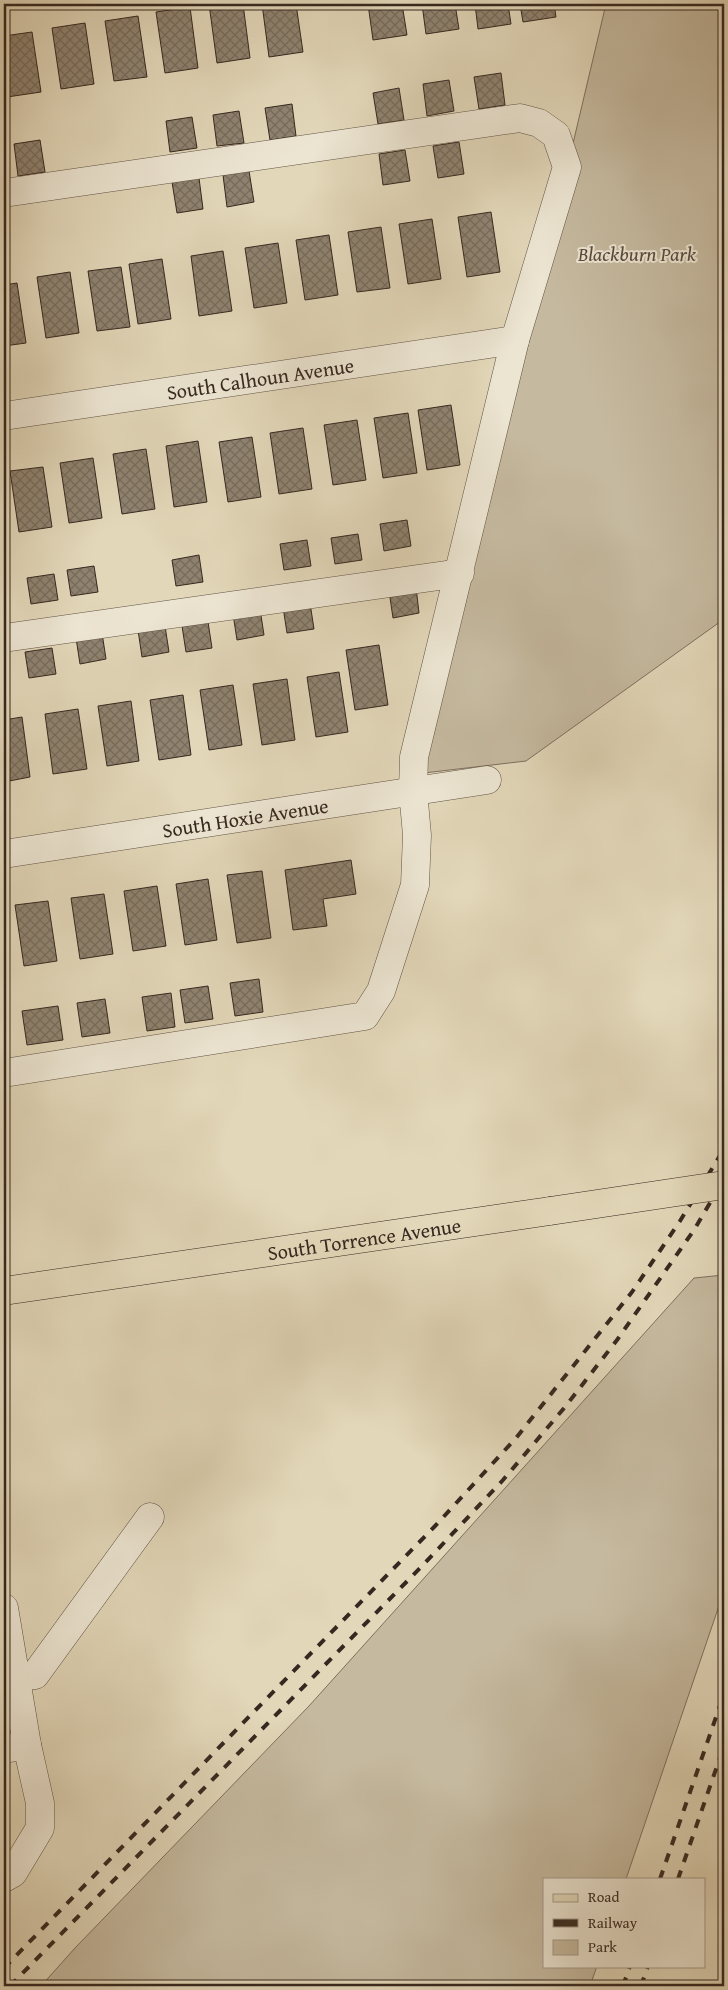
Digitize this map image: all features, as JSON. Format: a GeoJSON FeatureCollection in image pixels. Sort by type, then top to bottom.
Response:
{"type":"FeatureCollection","features":[{"type":"Feature","properties":{"kind":"main road","name":"South Torrence Avenue"},"geometry":{"type":"LineString","coordinates":[[4,1291],[724,1185]]}},
{"type":"Feature","properties":{"kind":"street"},"geometry":{"type":"LineString","coordinates":[[4,193],[520,118],[539,124],[556,135],[567,167],[515,340],[414,757],[415,885],[381,990],[365,1016],[4,1073]]}},
{"type":"Feature","properties":{"kind":"street","name":"South Calhoun Avenue"},"geometry":{"type":"LineString","coordinates":[[4,416],[515,340]]}},
{"type":"Feature","properties":{"kind":"street"},"geometry":{"type":"LineString","coordinates":[[4,638],[460,573]]}},
{"type":"Feature","properties":{"kind":"street","name":"South Hoxie Avenue"},"geometry":{"type":"LineString","coordinates":[[4,854],[487,780]]}},
{"type":"Feature","properties":{"kind":"street"},"geometry":{"type":"LineString","coordinates":[[15,1677],[35,1675],[150,1517]]}},
{"type":"Feature","properties":{"kind":"street"},"geometry":{"type":"LineString","coordinates":[[4,1608],[15,1677],[15,1747],[40,1803],[40,1828],[12,1873],[4,1878]]}},
{"type":"Feature","properties":{"kind":"green space","name":"Blackburn Park"},"geometry":{"type":"Polygon","coordinates":[[[606,4],[724,4],[724,619],[526,761],[424,773],[606,4]]]}},
{"type":"Feature","properties":{"kind":"green space"},"geometry":{"type":"Polygon","coordinates":[[[724,1275],[724,1591],[626,1878],[543,1878],[543,1968],[596,1968],[590,1986],[41,1986],[75,1948],[309,1706],[694,1278],[724,1275]]]}},
{"type":"Feature","properties":{"kind":"building"},"geometry":{"type":"Polygon","coordinates":[[[209,4],[243,4],[250,58],[217,63],[209,4]]]}},
{"type":"Feature","properties":{"kind":"building"},"geometry":{"type":"Polygon","coordinates":[[[262,4],[296,4],[303,52],[269,57],[262,4]]]}},
{"type":"Feature","properties":{"kind":"building"},"geometry":{"type":"Polygon","coordinates":[[[368,4],[402,4],[407,35],[373,40],[368,4]]]}},
{"type":"Feature","properties":{"kind":"building"},"geometry":{"type":"Polygon","coordinates":[[[422,4],[455,4],[459,29],[426,34],[422,4]]]}},
{"type":"Feature","properties":{"kind":"building"},"geometry":{"type":"Polygon","coordinates":[[[475,4],[508,4],[511,24],[478,29],[475,4]]]}},
{"type":"Feature","properties":{"kind":"building"},"geometry":{"type":"Polygon","coordinates":[[[520,4],[554,4],[556,17],[523,22],[520,4]]]}},
{"type":"Feature","properties":{"kind":"building"},"geometry":{"type":"Polygon","coordinates":[[[190,7],[198,68],[165,73],[156,12],[190,7]]]}},
{"type":"Feature","properties":{"kind":"building"},"geometry":{"type":"Polygon","coordinates":[[[138,16],[147,77],[114,81],[105,21],[138,16]]]}},
{"type":"Feature","properties":{"kind":"building"},"geometry":{"type":"Polygon","coordinates":[[[85,23],[94,84],[61,89],[52,28],[85,23]]]}},
{"type":"Feature","properties":{"kind":"building"},"geometry":{"type":"Polygon","coordinates":[[[32,32],[41,92],[7,97],[4,73],[4,36],[32,32]]]}},
{"type":"Feature","properties":{"kind":"building"},"geometry":{"type":"Polygon","coordinates":[[[501,73],[505,105],[479,109],[474,77],[501,73]]]}},
{"type":"Feature","properties":{"kind":"building"},"geometry":{"type":"Polygon","coordinates":[[[449,80],[454,111],[427,116],[423,84],[449,80]]]}},
{"type":"Feature","properties":{"kind":"building"},"geometry":{"type":"Polygon","coordinates":[[[399,88],[404,120],[378,124],[373,93],[399,88]]]}},
{"type":"Feature","properties":{"kind":"building"},"geometry":{"type":"Polygon","coordinates":[[[292,104],[296,136],[270,140],[265,108],[292,104]]]}},
{"type":"Feature","properties":{"kind":"building"},"geometry":{"type":"Polygon","coordinates":[[[239,111],[244,143],[217,146],[213,115],[239,111]]]}},
{"type":"Feature","properties":{"kind":"building"},"geometry":{"type":"Polygon","coordinates":[[[192,117],[197,148],[170,152],[166,121],[192,117]]]}},
{"type":"Feature","properties":{"kind":"building"},"geometry":{"type":"Polygon","coordinates":[[[40,140],[45,172],[18,176],[14,144],[40,140]]]}},
{"type":"Feature","properties":{"kind":"building"},"geometry":{"type":"Polygon","coordinates":[[[459,142],[464,174],[438,178],[433,146],[459,142]]]}},
{"type":"Feature","properties":{"kind":"building"},"geometry":{"type":"Polygon","coordinates":[[[405,150],[410,181],[383,185],[379,154],[405,150]]]}},
{"type":"Feature","properties":{"kind":"building"},"geometry":{"type":"Polygon","coordinates":[[[249,171],[254,202],[227,207],[223,175],[249,171]]]}},
{"type":"Feature","properties":{"kind":"building"},"geometry":{"type":"Polygon","coordinates":[[[199,178],[203,209],[177,213],[172,182],[199,178]]]}},
{"type":"Feature","properties":{"kind":"building"},"geometry":{"type":"Polygon","coordinates":[[[491,212],[500,272],[467,277],[458,217],[491,212]]]}},
{"type":"Feature","properties":{"kind":"building"},"geometry":{"type":"Polygon","coordinates":[[[432,219],[441,279],[408,284],[399,224],[432,219]]]}},
{"type":"Feature","properties":{"kind":"building"},"geometry":{"type":"Polygon","coordinates":[[[381,227],[390,288],[357,292],[348,232],[381,227]]]}},
{"type":"Feature","properties":{"kind":"building"},"geometry":{"type":"Polygon","coordinates":[[[329,235],[338,295],[305,300],[296,240],[329,235]]]}},
{"type":"Feature","properties":{"kind":"building"},"geometry":{"type":"Polygon","coordinates":[[[278,243],[287,303],[254,308],[245,248],[278,243]]]}},
{"type":"Feature","properties":{"kind":"building"},"geometry":{"type":"Polygon","coordinates":[[[223,251],[232,311],[199,316],[191,256],[223,251]]]}},
{"type":"Feature","properties":{"kind":"building"},"geometry":{"type":"Polygon","coordinates":[[[162,259],[171,319],[138,324],[129,264],[162,259]]]}},
{"type":"Feature","properties":{"kind":"building"},"geometry":{"type":"Polygon","coordinates":[[[121,267],[130,327],[97,331],[88,271],[121,267]]]}},
{"type":"Feature","properties":{"kind":"building"},"geometry":{"type":"Polygon","coordinates":[[[70,272],[79,333],[46,338],[37,277],[70,272]]]}},
{"type":"Feature","properties":{"kind":"building"},"geometry":{"type":"Polygon","coordinates":[[[17,283],[26,343],[4,346],[4,285],[17,283]]]}},
{"type":"Feature","properties":{"kind":"building"},"geometry":{"type":"Polygon","coordinates":[[[451,405],[460,465],[427,470],[418,410],[451,405]]]}},
{"type":"Feature","properties":{"kind":"building"},"geometry":{"type":"Polygon","coordinates":[[[408,413],[417,473],[383,478],[374,418],[408,413]]]}},
{"type":"Feature","properties":{"kind":"building"},"geometry":{"type":"Polygon","coordinates":[[[357,420],[366,480],[333,485],[324,425],[357,420]]]}},
{"type":"Feature","properties":{"kind":"building"},"geometry":{"type":"Polygon","coordinates":[[[303,428],[312,489],[279,494],[270,433],[303,428]]]}},
{"type":"Feature","properties":{"kind":"building"},"geometry":{"type":"Polygon","coordinates":[[[252,437],[261,497],[228,502],[219,442],[252,437]]]}},
{"type":"Feature","properties":{"kind":"building"},"geometry":{"type":"Polygon","coordinates":[[[198,441],[207,502],[174,507],[166,446],[198,441]]]}},
{"type":"Feature","properties":{"kind":"building"},"geometry":{"type":"Polygon","coordinates":[[[146,449],[155,509],[122,514],[113,454],[146,449]]]}},
{"type":"Feature","properties":{"kind":"building"},"geometry":{"type":"Polygon","coordinates":[[[93,458],[102,518],[69,523],[60,463],[93,458]]]}},
{"type":"Feature","properties":{"kind":"building"},"geometry":{"type":"Polygon","coordinates":[[[43,467],[52,527],[19,532],[10,471],[43,467]]]}},
{"type":"Feature","properties":{"kind":"building"},"geometry":{"type":"Polygon","coordinates":[[[407,520],[411,546],[384,551],[380,524],[407,520]]]}},
{"type":"Feature","properties":{"kind":"building"},"geometry":{"type":"Polygon","coordinates":[[[358,534],[362,560],[335,564],[331,538],[358,534]]]}},
{"type":"Feature","properties":{"kind":"building"},"geometry":{"type":"Polygon","coordinates":[[[307,540],[311,566],[284,570],[280,544],[307,540]]]}},
{"type":"Feature","properties":{"kind":"building"},"geometry":{"type":"Polygon","coordinates":[[[199,555],[203,582],[176,586],[172,560],[199,555]]]}},
{"type":"Feature","properties":{"kind":"building"},"geometry":{"type":"Polygon","coordinates":[[[94,566],[98,592],[71,596],[67,570],[94,566]]]}},
{"type":"Feature","properties":{"kind":"building"},"geometry":{"type":"Polygon","coordinates":[[[54,574],[58,600],[31,604],[27,578],[54,574]]]}},
{"type":"Feature","properties":{"kind":"building"},"geometry":{"type":"Polygon","coordinates":[[[416,587],[419,613],[393,618],[389,591],[416,587]]]}},
{"type":"Feature","properties":{"kind":"building"},"geometry":{"type":"Polygon","coordinates":[[[310,603],[314,629],[287,633],[283,607],[310,603]]]}},
{"type":"Feature","properties":{"kind":"building"},"geometry":{"type":"Polygon","coordinates":[[[260,609],[264,635],[237,640],[233,614],[260,609]]]}},
{"type":"Feature","properties":{"kind":"building"},"geometry":{"type":"Polygon","coordinates":[[[208,622],[212,648],[186,652],[182,626],[208,622]]]}},
{"type":"Feature","properties":{"kind":"building"},"geometry":{"type":"Polygon","coordinates":[[[165,626],[169,652],[142,657],[138,630],[165,626]]]}},
{"type":"Feature","properties":{"kind":"building"},"geometry":{"type":"Polygon","coordinates":[[[102,633],[106,659],[80,664],[76,638],[102,633]]]}},
{"type":"Feature","properties":{"kind":"building"},"geometry":{"type":"Polygon","coordinates":[[[379,645],[388,705],[355,710],[346,650],[379,645]]]}},
{"type":"Feature","properties":{"kind":"building"},"geometry":{"type":"Polygon","coordinates":[[[52,648],[56,674],[29,678],[25,652],[52,648]]]}},
{"type":"Feature","properties":{"kind":"building"},"geometry":{"type":"Polygon","coordinates":[[[4,651],[8,676],[4,676],[4,651]]]}},
{"type":"Feature","properties":{"kind":"building"},"geometry":{"type":"Polygon","coordinates":[[[339,672],[348,732],[316,737],[307,677],[339,672]]]}},
{"type":"Feature","properties":{"kind":"building"},"geometry":{"type":"Polygon","coordinates":[[[287,679],[295,740],[262,745],[253,684],[287,679]]]}},
{"type":"Feature","properties":{"kind":"building"},"geometry":{"type":"Polygon","coordinates":[[[233,685],[242,745],[209,750],[200,690],[233,685]]]}},
{"type":"Feature","properties":{"kind":"building"},"geometry":{"type":"Polygon","coordinates":[[[183,695],[191,755],[159,760],[150,700],[183,695]]]}},
{"type":"Feature","properties":{"kind":"building"},"geometry":{"type":"Polygon","coordinates":[[[131,701],[139,761],[107,766],[98,706],[131,701]]]}},
{"type":"Feature","properties":{"kind":"building"},"geometry":{"type":"Polygon","coordinates":[[[78,709],[87,769],[53,774],[45,714],[78,709]]]}},
{"type":"Feature","properties":{"kind":"building"},"geometry":{"type":"Polygon","coordinates":[[[22,717],[30,777],[4,782],[4,720],[22,717]]]}},
{"type":"Feature","properties":{"kind":"building"},"geometry":{"type":"Polygon","coordinates":[[[351,860],[356,894],[323,899],[327,926],[293,930],[285,870],[351,860]]]}},
{"type":"Feature","properties":{"kind":"building"},"geometry":{"type":"Polygon","coordinates":[[[262,871],[271,938],[237,943],[227,875],[262,871]]]}},
{"type":"Feature","properties":{"kind":"building"},"geometry":{"type":"Polygon","coordinates":[[[208,879],[217,940],[185,945],[176,884],[208,879]]]}},
{"type":"Feature","properties":{"kind":"building"},"geometry":{"type":"Polygon","coordinates":[[[157,886],[166,946],[133,951],[124,891],[157,886]]]}},
{"type":"Feature","properties":{"kind":"building"},"geometry":{"type":"Polygon","coordinates":[[[104,894],[113,954],[80,959],[71,898],[104,894]]]}},
{"type":"Feature","properties":{"kind":"building"},"geometry":{"type":"Polygon","coordinates":[[[48,901],[57,961],[24,966],[15,905],[48,901]]]}},
{"type":"Feature","properties":{"kind":"building"},"geometry":{"type":"Polygon","coordinates":[[[259,979],[263,1012],[235,1016],[230,983],[259,979]]]}},
{"type":"Feature","properties":{"kind":"building"},"geometry":{"type":"Polygon","coordinates":[[[208,986],[213,1019],[185,1023],[180,990],[208,986]]]}},
{"type":"Feature","properties":{"kind":"building"},"geometry":{"type":"Polygon","coordinates":[[[171,993],[175,1027],[147,1031],[142,997],[171,993]]]}},
{"type":"Feature","properties":{"kind":"building"},"geometry":{"type":"Polygon","coordinates":[[[105,999],[110,1033],[82,1037],[77,1003],[105,999]]]}},
{"type":"Feature","properties":{"kind":"building"},"geometry":{"type":"Polygon","coordinates":[[[58,1006],[63,1040],[27,1045],[22,1011],[58,1006]]]}},
{"type":"Feature","properties":{"kind":"railway"},"geometry":{"type":"LineString","coordinates":[[4,1968],[436,1525],[516,1438],[632,1292],[680,1221],[724,1149]]}},
{"type":"Feature","properties":{"kind":"railway"},"geometry":{"type":"LineString","coordinates":[[10,1986],[423,1565],[503,1480],[565,1407],[617,1340],[694,1230],[724,1179]]}},
{"type":"Feature","properties":{"kind":"railway"},"geometry":{"type":"LineString","coordinates":[[660,1878],[724,1694]]}},
{"type":"Feature","properties":{"kind":"railway"},"geometry":{"type":"LineString","coordinates":[[678,1878],[724,1746]]}},
{"type":"Feature","properties":{"kind":"railway"},"geometry":{"type":"LineString","coordinates":[[623,1986],[629,1968]]}},
{"type":"Feature","properties":{"kind":"railway"},"geometry":{"type":"LineString","coordinates":[[641,1986],[647,1968]]}}]}
